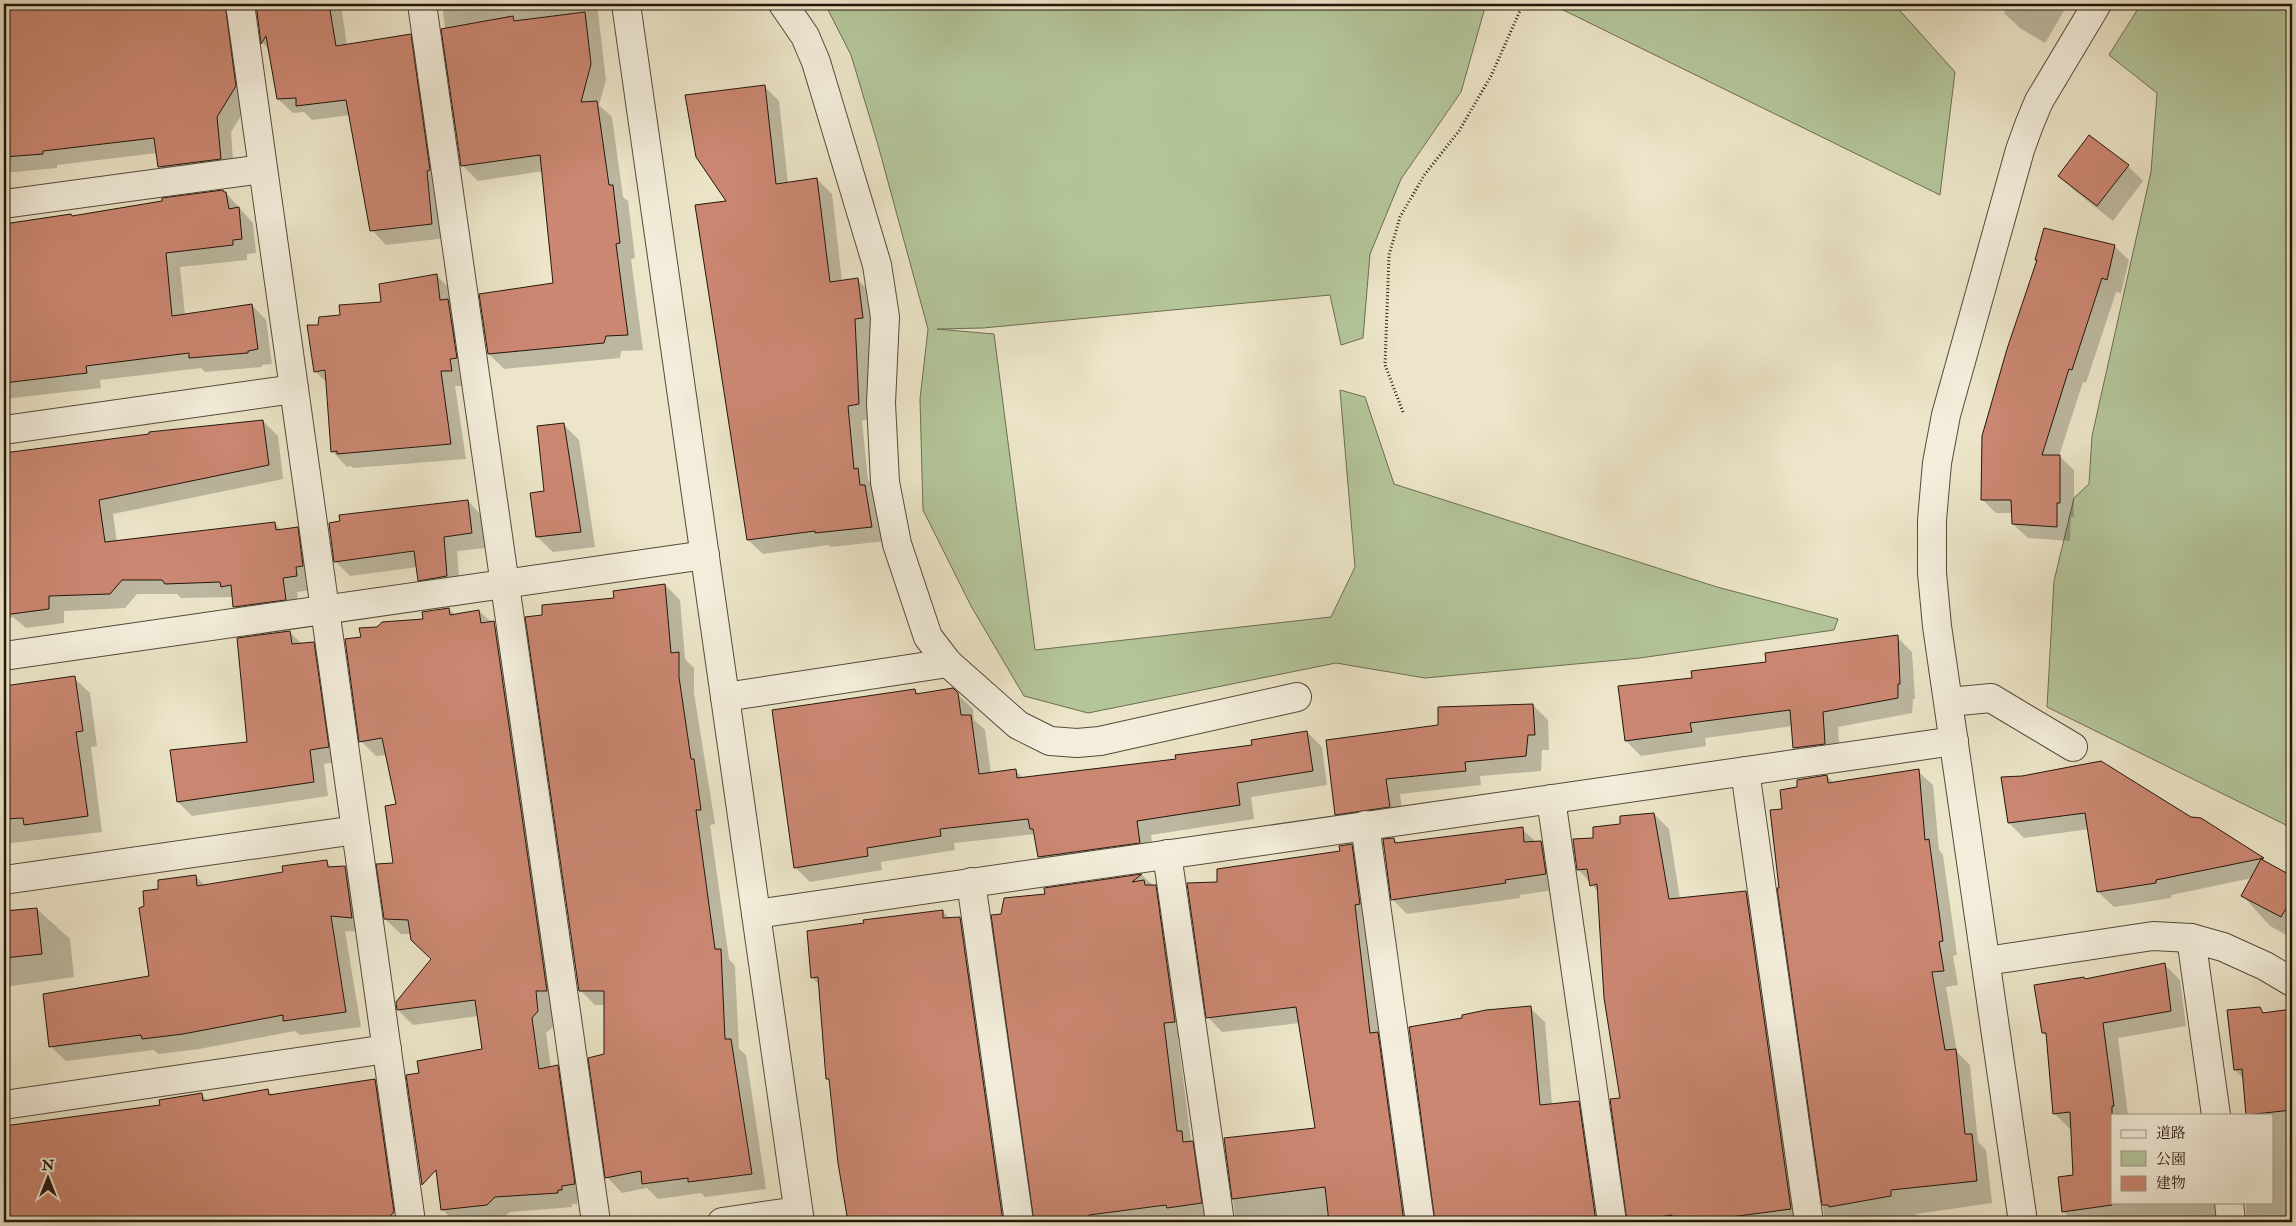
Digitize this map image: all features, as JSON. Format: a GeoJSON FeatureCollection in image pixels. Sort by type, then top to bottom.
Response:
{"type":"FeatureCollection","features":[{"type":"Feature","properties":{"kind":"street"},"geometry":{"type":"LineString","coordinates":[[240,4],[324,610],[412,1222]]}},
{"type":"Feature","properties":{"kind":"street"},"geometry":{"type":"LineString","coordinates":[[422,4],[596,1222]]}},
{"type":"Feature","properties":{"kind":"street"},"geometry":{"type":"LineString","coordinates":[[626,4],[799,1217],[722,1222]]}},
{"type":"Feature","properties":{"kind":"street"},"geometry":{"type":"LineString","coordinates":[[783,4],[805,36],[816,62],[877,265],[884,317],[881,403],[885,482],[897,544],[928,637],[948,663],[1018,726],[1050,741],[1077,743],[1100,740],[1297,697]]}},
{"type":"Feature","properties":{"kind":"street"},"geometry":{"type":"LineString","coordinates":[[2023,1222],[1937,626],[1932,573],[1932,520],[1937,463],[1946,415],[2020,150],[2039,100],[2097,4]]}},
{"type":"Feature","properties":{"kind":"street"},"geometry":{"type":"LineString","coordinates":[[4,204],[263,169]]}},
{"type":"Feature","properties":{"kind":"street"},"geometry":{"type":"LineString","coordinates":[[4,430],[294,389]]}},
{"type":"Feature","properties":{"kind":"street"},"geometry":{"type":"LineString","coordinates":[[4,656],[705,554]]}},
{"type":"Feature","properties":{"kind":"street"},"geometry":{"type":"LineString","coordinates":[[725,697],[948,663]]}},
{"type":"Feature","properties":{"kind":"street"},"geometry":{"type":"LineString","coordinates":[[1949,702],[1991,698],[2073,747]]}},
{"type":"Feature","properties":{"kind":"street"},"geometry":{"type":"LineString","coordinates":[[756,914],[1954,740]]}},
{"type":"Feature","properties":{"kind":"street"},"geometry":{"type":"LineString","coordinates":[[1745,771],[1810,1222]]}},
{"type":"Feature","properties":{"kind":"street"},"geometry":{"type":"LineString","coordinates":[[1552,799],[1612,1222]]}},
{"type":"Feature","properties":{"kind":"street"},"geometry":{"type":"LineString","coordinates":[[1365,825],[1420,1222]]}},
{"type":"Feature","properties":{"kind":"street"},"geometry":{"type":"LineString","coordinates":[[4,880],[356,830]]}},
{"type":"Feature","properties":{"kind":"street"},"geometry":{"type":"LineString","coordinates":[[1167,854],[1220,1222]]}},
{"type":"Feature","properties":{"kind":"street"},"geometry":{"type":"LineString","coordinates":[[971,882],[1019,1222]]}},
{"type":"Feature","properties":{"kind":"street"},"geometry":{"type":"LineString","coordinates":[[1986,961],[2153,936],[2191,938],[2223,947],[2265,966],[2292,982]]}},
{"type":"Feature","properties":{"kind":"street"},"geometry":{"type":"LineString","coordinates":[[2191,938],[2216,1114]]}},
{"type":"Feature","properties":{"kind":"street"},"geometry":{"type":"LineString","coordinates":[[4,1105],[387,1049]]}},
{"type":"Feature","properties":{"kind":"street"},"geometry":{"type":"LineString","coordinates":[[2229,1204],[2231,1222]]}},
{"type":"Feature","properties":{"kind":"path"},"geometry":{"type":"LineString","coordinates":[[1403,412],[1385,365],[1389,255],[1400,218],[1425,174],[1459,131],[1491,76],[1523,4]]}},
{"type":"Feature","properties":{"kind":"green space"},"geometry":{"type":"Polygon","coordinates":[[[825,4],[1486,4],[1461,92],[1401,179],[1370,254],[1363,338],[1341,345],[1330,295],[983,328],[937,329],[994,334],[1035,650],[1331,617],[1355,567],[1340,390],[1365,397],[1394,484],[1717,587],[1838,619],[1834,630],[1640,658],[1425,678],[1336,663],[1088,713],[1024,696],[971,606],[923,510],[920,399],[928,329],[878,145],[851,55],[825,4]]]}},
{"type":"Feature","properties":{"kind":"green space"},"geometry":{"type":"Polygon","coordinates":[[[1551,4],[1894,4],[1955,72],[1940,195],[1551,4]]]}},
{"type":"Feature","properties":{"kind":"green space"},"geometry":{"type":"Polygon","coordinates":[[[2141,4],[2292,4],[2292,828],[2047,707],[2054,581],[2074,498],[2089,484],[2092,436],[2151,172],[2157,93],[2109,55],[2141,4]]]}},
{"type":"Feature","properties":{"kind":"building"},"geometry":{"type":"Polygon","coordinates":[[[4,4],[225,4],[236,86],[217,117],[221,159],[158,167],[154,138],[43,151],[43,154],[4,157],[4,4]]]}},
{"type":"Feature","properties":{"kind":"building"},"geometry":{"type":"Polygon","coordinates":[[[256,4],[329,4],[336,46],[411,34],[430,170],[427,171],[432,224],[370,231],[346,100],[296,106],[296,98],[277,99],[266,36],[261,44],[256,4]]]}},
{"type":"Feature","properties":{"kind":"building"},"geometry":{"type":"Polygon","coordinates":[[[585,12],[591,64],[581,102],[597,101],[609,185],[613,185],[620,243],[616,244],[628,335],[606,336],[604,343],[488,354],[479,294],[553,283],[540,155],[461,166],[441,29],[513,16],[514,21],[585,12]]]}},
{"type":"Feature","properties":{"kind":"building"},"geometry":{"type":"Polygon","coordinates":[[[765,85],[776,184],[817,178],[830,282],[858,278],[863,318],[855,319],[859,404],[848,406],[854,469],[858,468],[860,485],[865,485],[872,527],[815,533],[815,531],[747,540],[695,205],[726,201],[696,157],[685,95],[765,85]]]}},
{"type":"Feature","properties":{"kind":"building"},"geometry":{"type":"Polygon","coordinates":[[[2089,135],[2129,165],[2097,206],[2058,176],[2089,135]]]}},
{"type":"Feature","properties":{"kind":"building"},"geometry":{"type":"Polygon","coordinates":[[[223,190],[226,192],[229,209],[239,207],[242,239],[233,240],[233,245],[166,253],[172,316],[252,304],[258,349],[248,351],[248,353],[189,358],[189,353],[86,366],[87,373],[4,383],[4,224],[71,214],[72,216],[162,201],[162,198],[223,190]]]}},
{"type":"Feature","properties":{"kind":"building"},"geometry":{"type":"Polygon","coordinates":[[[2044,228],[2115,245],[2107,280],[2102,278],[2072,370],[2069,369],[2042,455],[2060,455],[2060,503],[2057,503],[2057,527],[2012,524],[2011,500],[1981,500],[1982,436],[2007,349],[2037,260],[2035,260],[2044,228]]]}},
{"type":"Feature","properties":{"kind":"building"},"geometry":{"type":"Polygon","coordinates":[[[437,274],[440,300],[448,299],[457,358],[450,359],[452,371],[441,371],[451,444],[337,454],[337,451],[331,452],[325,370],[314,372],[307,325],[318,325],[319,317],[340,315],[339,305],[381,302],[379,284],[437,274]]]}},
{"type":"Feature","properties":{"kind":"building"},"geometry":{"type":"Polygon","coordinates":[[[263,420],[269,465],[99,500],[105,542],[275,522],[276,530],[298,527],[303,566],[296,567],[297,576],[283,578],[286,600],[233,607],[231,585],[221,587],[220,582],[165,584],[162,580],[122,580],[110,594],[49,596],[49,609],[4,615],[4,453],[149,434],[149,432],[263,420]]]}},
{"type":"Feature","properties":{"kind":"building"},"geometry":{"type":"Polygon","coordinates":[[[564,423],[581,532],[536,537],[530,493],[544,491],[537,426],[564,423]]]}},
{"type":"Feature","properties":{"kind":"building"},"geometry":{"type":"Polygon","coordinates":[[[468,500],[472,533],[444,537],[447,576],[418,581],[414,551],[334,562],[329,523],[340,521],[339,515],[468,500]]]}},
{"type":"Feature","properties":{"kind":"building"},"geometry":{"type":"Polygon","coordinates":[[[665,584],[671,653],[679,652],[679,677],[691,759],[694,759],[701,810],[696,810],[715,949],[721,949],[725,1039],[731,1039],[752,1174],[688,1182],[688,1178],[642,1184],[641,1171],[605,1178],[588,1058],[604,1054],[604,991],[579,991],[525,617],[542,615],[542,605],[614,598],[613,591],[665,584]]]}},
{"type":"Feature","properties":{"kind":"building"},"geometry":{"type":"Polygon","coordinates":[[[449,608],[450,615],[479,610],[481,623],[494,621],[547,991],[536,991],[538,1011],[532,1018],[539,1069],[558,1065],[575,1184],[562,1186],[562,1190],[558,1190],[558,1193],[495,1197],[487,1205],[441,1210],[436,1170],[422,1185],[406,1075],[419,1073],[417,1061],[482,1049],[475,1000],[397,1010],[396,1002],[431,959],[411,940],[408,920],[384,919],[376,864],[393,863],[385,806],[396,804],[382,738],[359,742],[345,639],[361,637],[359,628],[377,627],[382,622],[423,619],[422,612],[449,608]]]}},
{"type":"Feature","properties":{"kind":"building"},"geometry":{"type":"Polygon","coordinates":[[[290,631],[292,644],[314,642],[329,747],[310,750],[314,782],[177,802],[170,750],[247,742],[237,638],[290,631]]]}},
{"type":"Feature","properties":{"kind":"building"},"geometry":{"type":"Polygon","coordinates":[[[1898,635],[1900,684],[1898,684],[1898,698],[1823,712],[1825,744],[1793,748],[1790,710],[1690,723],[1692,732],[1625,741],[1618,686],[1692,678],[1691,671],[1766,662],[1765,653],[1898,635]]]}},
{"type":"Feature","properties":{"kind":"building"},"geometry":{"type":"Polygon","coordinates":[[[75,676],[83,731],[76,732],[88,816],[24,825],[23,818],[4,819],[4,686],[75,676]]]}},
{"type":"Feature","properties":{"kind":"building"},"geometry":{"type":"Polygon","coordinates":[[[953,688],[958,693],[961,715],[971,715],[979,774],[1016,769],[1017,778],[1176,759],[1175,755],[1252,745],[1251,740],[1307,731],[1313,771],[1237,783],[1240,805],[1137,821],[1140,843],[1038,857],[1033,829],[1030,829],[1028,819],[940,829],[941,836],[867,848],[868,856],[794,868],[772,710],[915,689],[916,694],[953,688]]]}},
{"type":"Feature","properties":{"kind":"building"},"geometry":{"type":"Polygon","coordinates":[[[1533,704],[1535,735],[1528,735],[1526,756],[1465,762],[1466,771],[1386,779],[1390,807],[1335,815],[1326,740],[1438,725],[1438,707],[1533,704]]]}},
{"type":"Feature","properties":{"kind":"building"},"geometry":{"type":"Polygon","coordinates":[[[2101,761],[2191,817],[2201,818],[2264,858],[2156,880],[2156,883],[2097,892],[2085,813],[2008,823],[2001,777],[2022,776],[2101,761]]]}},
{"type":"Feature","properties":{"kind":"building"},"geometry":{"type":"Polygon","coordinates":[[[1919,769],[1925,840],[1929,839],[1943,941],[1939,942],[1944,971],[1932,972],[1945,1050],[1956,1049],[1965,1134],[1972,1134],[1977,1181],[1891,1190],[1891,1196],[1829,1207],[1828,1205],[1822,1205],[1777,888],[1779,888],[1770,810],[1782,809],[1780,790],[1797,787],[1797,780],[1827,775],[1828,783],[1919,769]]]}},
{"type":"Feature","properties":{"kind":"building"},"geometry":{"type":"Polygon","coordinates":[[[1654,813],[1669,899],[1746,891],[1791,1209],[1693,1222],[1673,1222],[1672,1215],[1627,1222],[1610,1099],[1620,1098],[1604,998],[1597,884],[1590,886],[1587,869],[1577,870],[1573,839],[1593,838],[1593,827],[1620,824],[1620,816],[1654,813]]]}},
{"type":"Feature","properties":{"kind":"building"},"geometry":{"type":"Polygon","coordinates":[[[1523,827],[1524,842],[1541,841],[1546,874],[1505,880],[1506,883],[1391,900],[1383,839],[1394,838],[1395,843],[1523,827]]]}},
{"type":"Feature","properties":{"kind":"building"},"geometry":{"type":"Polygon","coordinates":[[[1352,844],[1360,904],[1355,905],[1370,1033],[1378,1032],[1404,1222],[1329,1222],[1325,1187],[1232,1199],[1224,1138],[1315,1128],[1296,1007],[1206,1018],[1187,883],[1217,882],[1217,869],[1340,851],[1339,846],[1352,844]]]}},
{"type":"Feature","properties":{"kind":"building"},"geometry":{"type":"Polygon","coordinates":[[[2261,859],[2292,876],[2292,899],[2281,917],[2241,896],[2261,859]]]}},
{"type":"Feature","properties":{"kind":"building"},"geometry":{"type":"Polygon","coordinates":[[[327,860],[328,867],[345,866],[352,918],[331,916],[346,1012],[283,1021],[283,1015],[183,1034],[142,1039],[141,1035],[49,1047],[43,994],[149,976],[139,908],[144,906],[143,891],[158,889],[158,880],[196,875],[197,886],[283,872],[282,866],[327,860]]]}},
{"type":"Feature","properties":{"kind":"building"},"geometry":{"type":"Polygon","coordinates":[[[1142,874],[1132,882],[1144,880],[1145,885],[1156,885],[1175,1022],[1164,1023],[1177,1131],[1182,1131],[1183,1142],[1193,1141],[1202,1203],[1167,1208],[1166,1205],[1089,1215],[1089,1222],[1034,1222],[991,915],[1001,914],[1004,898],[1045,894],[1044,888],[1142,874]]]}},
{"type":"Feature","properties":{"kind":"building"},"geometry":{"type":"Polygon","coordinates":[[[37,908],[42,954],[4,958],[4,911],[37,908]]]}},
{"type":"Feature","properties":{"kind":"building"},"geometry":{"type":"Polygon","coordinates":[[[943,910],[943,918],[960,917],[1003,1222],[848,1222],[838,1163],[829,1079],[826,1079],[818,977],[811,978],[807,931],[864,923],[863,920],[943,910]]]}},
{"type":"Feature","properties":{"kind":"building"},"geometry":{"type":"Polygon","coordinates":[[[2165,963],[2171,1011],[2103,1023],[2114,1106],[2112,1106],[2111,1114],[2112,1205],[2062,1212],[2058,1177],[2073,1175],[2070,1112],[2053,1114],[2046,1033],[2042,1033],[2034,985],[2084,977],[2085,979],[2165,963]]]}},
{"type":"Feature","properties":{"kind":"building"},"geometry":{"type":"Polygon","coordinates":[[[1531,1006],[1540,1105],[1579,1101],[1596,1222],[1435,1222],[1409,1027],[1462,1018],[1462,1015],[1486,1010],[1531,1006]]]}},
{"type":"Feature","properties":{"kind":"building"},"geometry":{"type":"Polygon","coordinates":[[[2260,1007],[2263,1013],[2292,1009],[2292,1110],[2246,1114],[2242,1069],[2234,1070],[2227,1010],[2260,1007]]]}},
{"type":"Feature","properties":{"kind":"building"},"geometry":{"type":"Polygon","coordinates":[[[375,1079],[394,1212],[384,1222],[4,1222],[4,1126],[160,1105],[159,1100],[202,1093],[203,1101],[268,1089],[269,1095],[375,1079]]]}}]}
